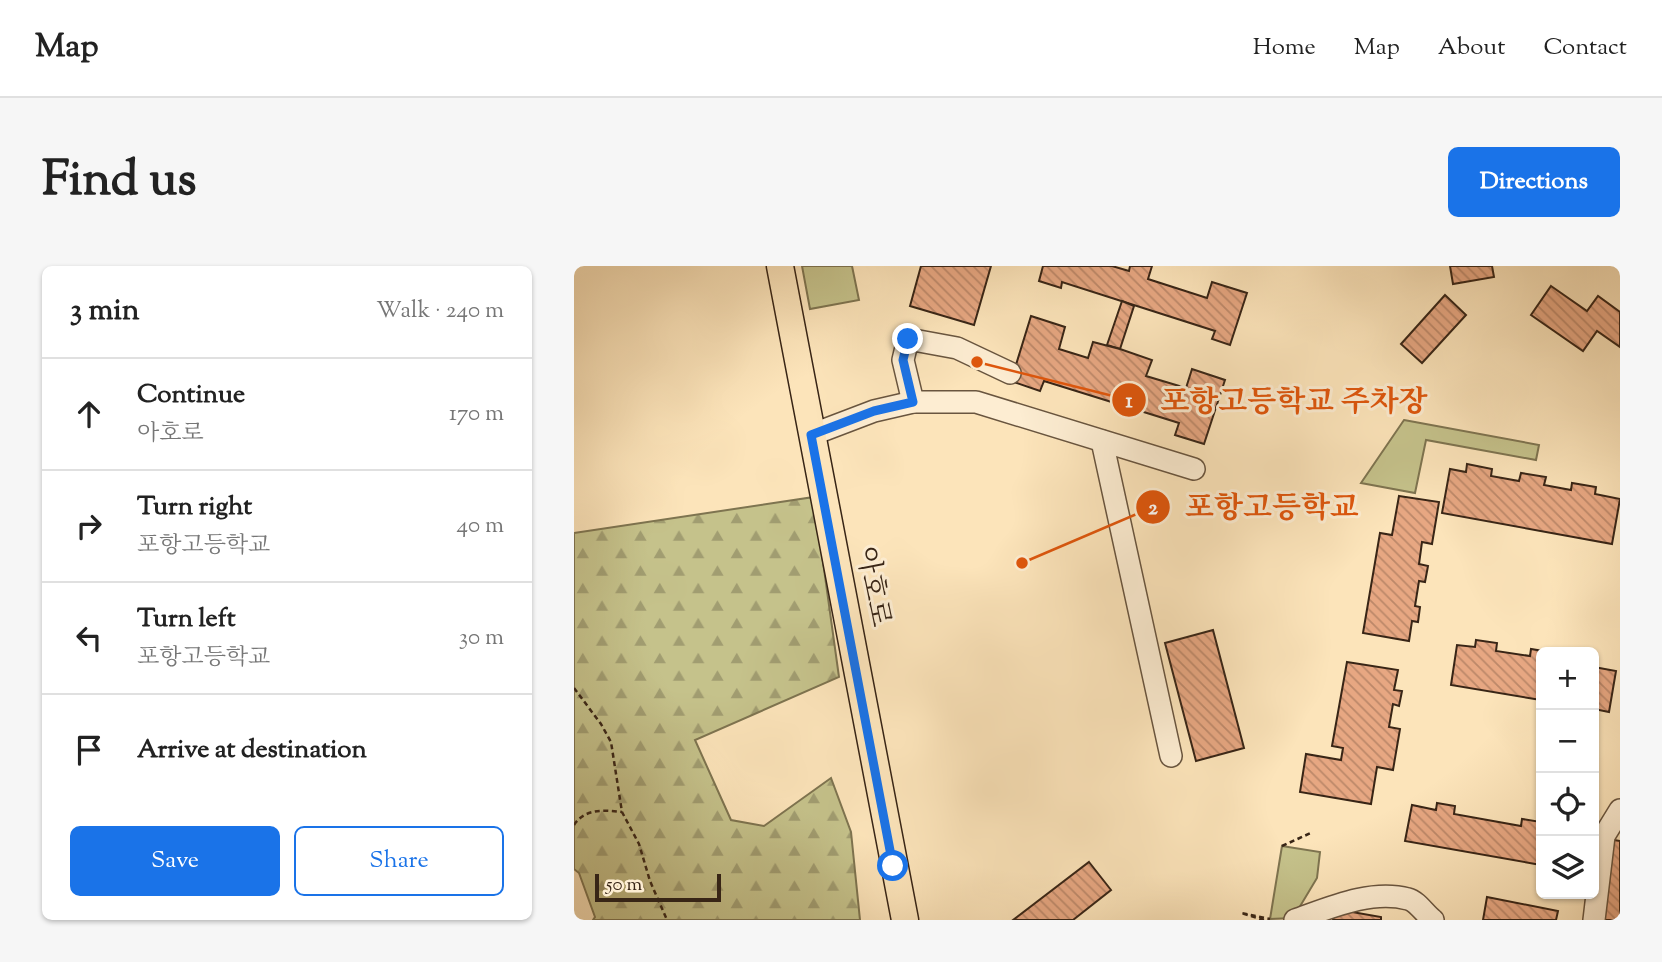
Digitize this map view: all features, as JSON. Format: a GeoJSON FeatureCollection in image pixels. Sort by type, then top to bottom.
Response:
{"type":"FeatureCollection","features":[{"type":"Feature","properties":{"kind":"main road","name":"아호로"},"geometry":{"type":"LineString","coordinates":[[780,266],[905,920]]}},
{"type":"Feature","properties":{"kind":"lane"},"geometry":{"type":"LineString","coordinates":[[913,402],[903,360],[908,339],[957,348],[1010,373]]}},
{"type":"Feature","properties":{"kind":"lane"},"geometry":{"type":"LineString","coordinates":[[811,435],[874,411],[913,402],[976,402],[1194,469]]}},
{"type":"Feature","properties":{"kind":"lane"},"geometry":{"type":"LineString","coordinates":[[1102,441],[1171,756]]}},
{"type":"Feature","properties":{"kind":"lane"},"geometry":{"type":"LineString","coordinates":[[1594,920],[1604,836],[1620,810]]}},
{"type":"Feature","properties":{"kind":"lane"},"geometry":{"type":"LineString","coordinates":[[1295,920],[1346,903],[1378,896],[1410,899],[1433,920]]}},
{"type":"Feature","properties":{"kind":"path"},"geometry":{"type":"LineString","coordinates":[[574,688],[611,742],[622,812],[639,844],[650,881],[667,920]]}},
{"type":"Feature","properties":{"kind":"path"},"geometry":{"type":"LineString","coordinates":[[574,825],[578,818],[595,811],[622,812]]}},
{"type":"Feature","properties":{"kind":"path"},"geometry":{"type":"LineString","coordinates":[[1282,846],[1313,832]]}},
{"type":"Feature","properties":{"kind":"path"},"geometry":{"type":"LineString","coordinates":[[1265,920],[1241,913],[1270,919]]}},
{"type":"Feature","properties":{"kind":"green space"},"geometry":{"type":"Polygon","coordinates":[[[802,266],[852,266],[859,300],[810,309],[802,266]]]}},
{"type":"Feature","properties":{"kind":"green space"},"geometry":{"type":"Polygon","coordinates":[[[1404,420],[1539,445],[1536,460],[1426,440],[1415,493],[1361,483],[1404,420]]]}},
{"type":"Feature","properties":{"kind":"green space"},"geometry":{"type":"Polygon","coordinates":[[[814,497],[839,677],[695,740],[731,820],[764,826],[831,778],[851,832],[860,920],[593,920],[595,917],[579,873],[574,869],[574,533],[814,497]]]}},
{"type":"Feature","properties":{"kind":"green space"},"geometry":{"type":"Polygon","coordinates":[[[1282,846],[1320,852],[1317,878],[1293,918],[1270,919],[1282,846]]]}},
{"type":"Feature","properties":{"kind":"building"},"geometry":{"type":"Polygon","coordinates":[[[921,266],[991,266],[974,325],[910,306],[921,266]]]}},
{"type":"Feature","properties":{"kind":"building"},"geometry":{"type":"Polygon","coordinates":[[[1043,266],[1112,266],[1129,271],[1130,266],[1152,266],[1148,279],[1207,298],[1212,282],[1247,293],[1230,345],[1212,339],[1215,331],[1062,282],[1061,288],[1039,281],[1043,266]]]}},
{"type":"Feature","properties":{"kind":"building"},"geometry":{"type":"Polygon","coordinates":[[[1450,266],[1492,266],[1494,277],[1453,284],[1450,266]]]}},
{"type":"Feature","properties":{"kind":"building"},"geometry":{"type":"Polygon","coordinates":[[[1551,286],[1587,311],[1598,296],[1620,312],[1620,347],[1597,331],[1583,351],[1531,315],[1551,286]]]}},
{"type":"Feature","properties":{"kind":"building"},"geometry":{"type":"Polygon","coordinates":[[[1445,295],[1466,315],[1422,363],[1401,344],[1445,295]]]}},
{"type":"Feature","properties":{"kind":"building"},"geometry":{"type":"Polygon","coordinates":[[[1122,301],[1134,306],[1120,349],[1107,345],[1122,301]]]}},
{"type":"Feature","properties":{"kind":"building"},"geometry":{"type":"Polygon","coordinates":[[[1031,316],[1065,327],[1059,349],[1088,358],[1093,342],[1120,349],[1152,360],[1146,376],[1186,388],[1192,369],[1225,380],[1204,444],[1175,435],[1179,423],[1044,381],[1040,391],[1011,381],[1031,316]]]}},
{"type":"Feature","properties":{"kind":"building"},"geometry":{"type":"Polygon","coordinates":[[[1467,464],[1492,469],[1491,476],[1519,481],[1521,473],[1546,477],[1544,485],[1571,490],[1572,483],[1596,487],[1595,494],[1620,499],[1612,544],[1442,513],[1450,469],[1466,472],[1467,464]]]}},
{"type":"Feature","properties":{"kind":"building"},"geometry":{"type":"Polygon","coordinates":[[[1399,496],[1439,502],[1432,544],[1422,542],[1419,564],[1428,566],[1425,582],[1419,581],[1415,606],[1420,607],[1418,622],[1412,621],[1409,641],[1363,633],[1380,533],[1392,535],[1399,496]]]}},
{"type":"Feature","properties":{"kind":"building"},"geometry":{"type":"Polygon","coordinates":[[[1213,630],[1244,748],[1196,761],[1165,643],[1213,630]]]}},
{"type":"Feature","properties":{"kind":"building"},"geometry":{"type":"Polygon","coordinates":[[[1476,640],[1497,643],[1496,651],[1530,656],[1531,649],[1536,650],[1536,699],[1451,685],[1457,645],[1475,647],[1476,640]]]}},
{"type":"Feature","properties":{"kind":"building"},"geometry":{"type":"Polygon","coordinates":[[[1347,662],[1398,670],[1394,690],[1402,691],[1399,706],[1393,704],[1389,727],[1400,729],[1393,770],[1377,767],[1371,804],[1300,792],[1306,754],[1341,760],[1343,748],[1332,746],[1347,662]]]}},
{"type":"Feature","properties":{"kind":"building"},"geometry":{"type":"Polygon","coordinates":[[[1599,668],[1616,671],[1609,712],[1599,710],[1599,668]]]}},
{"type":"Feature","properties":{"kind":"building"},"geometry":{"type":"Polygon","coordinates":[[[1437,803],[1455,806],[1454,814],[1521,826],[1522,819],[1536,821],[1536,864],[1405,841],[1412,805],[1436,810],[1437,803]]]}},
{"type":"Feature","properties":{"kind":"building"},"geometry":{"type":"Polygon","coordinates":[[[1614,840],[1620,841],[1620,920],[1602,920],[1614,840]]]}},
{"type":"Feature","properties":{"kind":"building"},"geometry":{"type":"Polygon","coordinates":[[[1089,862],[1111,890],[1073,920],[1013,920],[1089,862]]]}},
{"type":"Feature","properties":{"kind":"building"},"geometry":{"type":"Polygon","coordinates":[[[1487,897],[1558,911],[1556,920],[1483,920],[1487,897]]]}},
{"type":"Feature","properties":{"kind":"building"},"geometry":{"type":"Polygon","coordinates":[[[1335,909],[1381,917],[1381,920],[1333,920],[1335,909]]]}},
{"type":"Feature","properties":{"kind":"place","name":"포항고등학교 주차장"},"geometry":{"type":"Point","coordinates":[977,362]}},
{"type":"Feature","properties":{"kind":"place","name":"포항고등학교"},"geometry":{"type":"Point","coordinates":[1022,563]}},
{"type":"Feature","properties":{"kind":"route"},"geometry":{"type":"LineString","coordinates":[[893,866],[811,435],[874,411],[913,402],[903,360],[908,339]]}}]}
